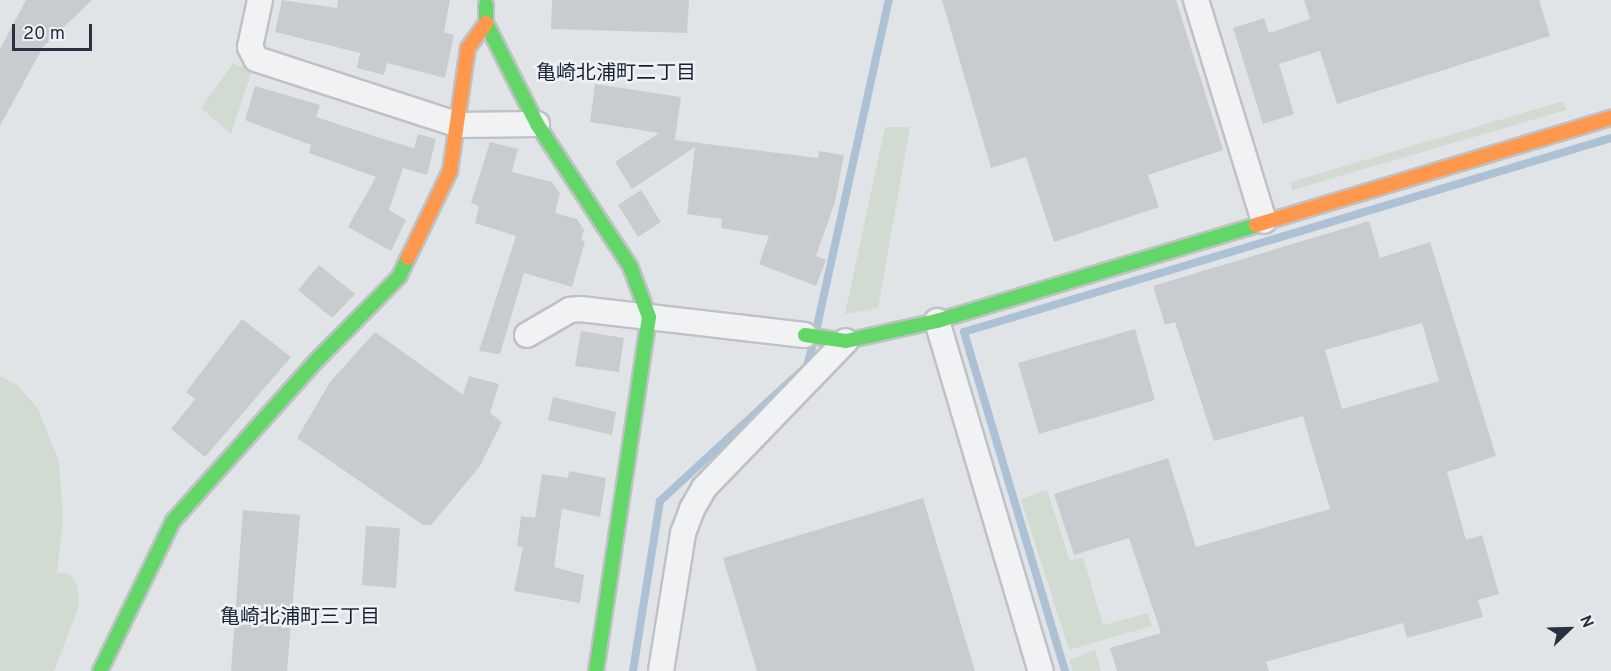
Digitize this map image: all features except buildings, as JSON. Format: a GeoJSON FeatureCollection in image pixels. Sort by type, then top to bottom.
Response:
{"type":"FeatureCollection","features":[{"type":"Feature","properties":{"kind":"street"},"geometry":{"type":"LineString","coordinates":[[260,0],[250,47],[256,59],[459,125],[537,124]]}},
{"type":"Feature","properties":{"kind":"street"},"geometry":{"type":"LineString","coordinates":[[486,0],[486,23],[537,124],[630,266],[649,317],[596,671]]}},
{"type":"Feature","properties":{"kind":"street"},"geometry":{"type":"LineString","coordinates":[[1196,0],[1264,221]]}},
{"type":"Feature","properties":{"kind":"street"},"geometry":{"type":"LineString","coordinates":[[100,671],[173,520],[318,359],[399,277],[450,171],[459,125],[468,48],[486,23]]}},
{"type":"Feature","properties":{"kind":"street"},"geometry":{"type":"LineString","coordinates":[[527,335],[570,310],[825,338],[936,321],[1611,118]]}},
{"type":"Feature","properties":{"kind":"street"},"geometry":{"type":"LineString","coordinates":[[936,321],[1041,671]]}},
{"type":"Feature","properties":{"kind":"street"},"geometry":{"type":"LineString","coordinates":[[661,671],[683,533],[692,509],[704,488],[825,338]]}},
{"type":"Feature","properties":{"kind":"shaded area"},"geometry":{"type":"Polygon","coordinates":[[[233,63],[252,71],[231,134],[201,108],[233,63]]]}},
{"type":"Feature","properties":{"kind":"shaded area"},"geometry":{"type":"Polygon","coordinates":[[[1563,101],[1566,110],[1292,190],[1291,182],[1563,101]]]}},
{"type":"Feature","properties":{"kind":"shaded area"},"geometry":{"type":"Polygon","coordinates":[[[885,127],[910,127],[878,308],[845,314],[885,127]]]}},
{"type":"Feature","properties":{"kind":"shaded area"},"geometry":{"type":"Polygon","coordinates":[[[0,376],[19,387],[38,409],[59,461],[63,519],[57,573],[70,574],[77,585],[79,606],[54,671],[0,671],[0,376]]]}},
{"type":"Feature","properties":{"kind":"shaded area"},"geometry":{"type":"Polygon","coordinates":[[[1047,490],[1070,561],[1083,557],[1103,625],[1148,613],[1152,626],[1069,650],[1021,499],[1047,490]]]}},
{"type":"Feature","properties":{"kind":"shaded area"},"geometry":{"type":"Polygon","coordinates":[[[1095,650],[1101,671],[1073,671],[1069,660],[1095,650]]]}},
{"type":"Feature","properties":{"kind":"waterway"},"geometry":{"type":"LineString","coordinates":[[816,331],[889,0]]}},
{"type":"Feature","properties":{"kind":"waterway"},"geometry":{"type":"LineString","coordinates":[[1065,671],[964,332],[1611,138]]}},
{"type":"Feature","properties":{"kind":"waterway"},"geometry":{"type":"LineString","coordinates":[[633,671],[660,501],[807,366],[813,343]]}},
{"type":"Feature","properties":{"kind":"traffic: fast"},"geometry":{"type":"LineString","coordinates":[[486,5],[486,23],[537,124],[630,266],[649,317],[596,671]]}},
{"type":"Feature","properties":{"kind":"traffic: fast"},"geometry":{"type":"LineString","coordinates":[[805,335],[846,341],[937,321],[1256,225]]}},
{"type":"Feature","properties":{"kind":"traffic: fast"},"geometry":{"type":"LineString","coordinates":[[100,671],[173,521],[318,359],[399,277],[408,258]]}},
{"type":"Feature","properties":{"kind":"traffic: slow"},"geometry":{"type":"LineString","coordinates":[[408,258],[450,171],[468,48],[486,23]]}},
{"type":"Feature","properties":{"kind":"traffic: slow"},"geometry":{"type":"LineString","coordinates":[[1256,225],[1611,118]]}},
{"type":"Feature","properties":{"kind":"district","name":"亀崎北浦町二丁目"},"geometry":{"type":"Point","coordinates":[616,74]}},
{"type":"Feature","properties":{"kind":"district","name":"亀崎北浦町三丁目"},"geometry":{"type":"Point","coordinates":[300,618]}}]}
